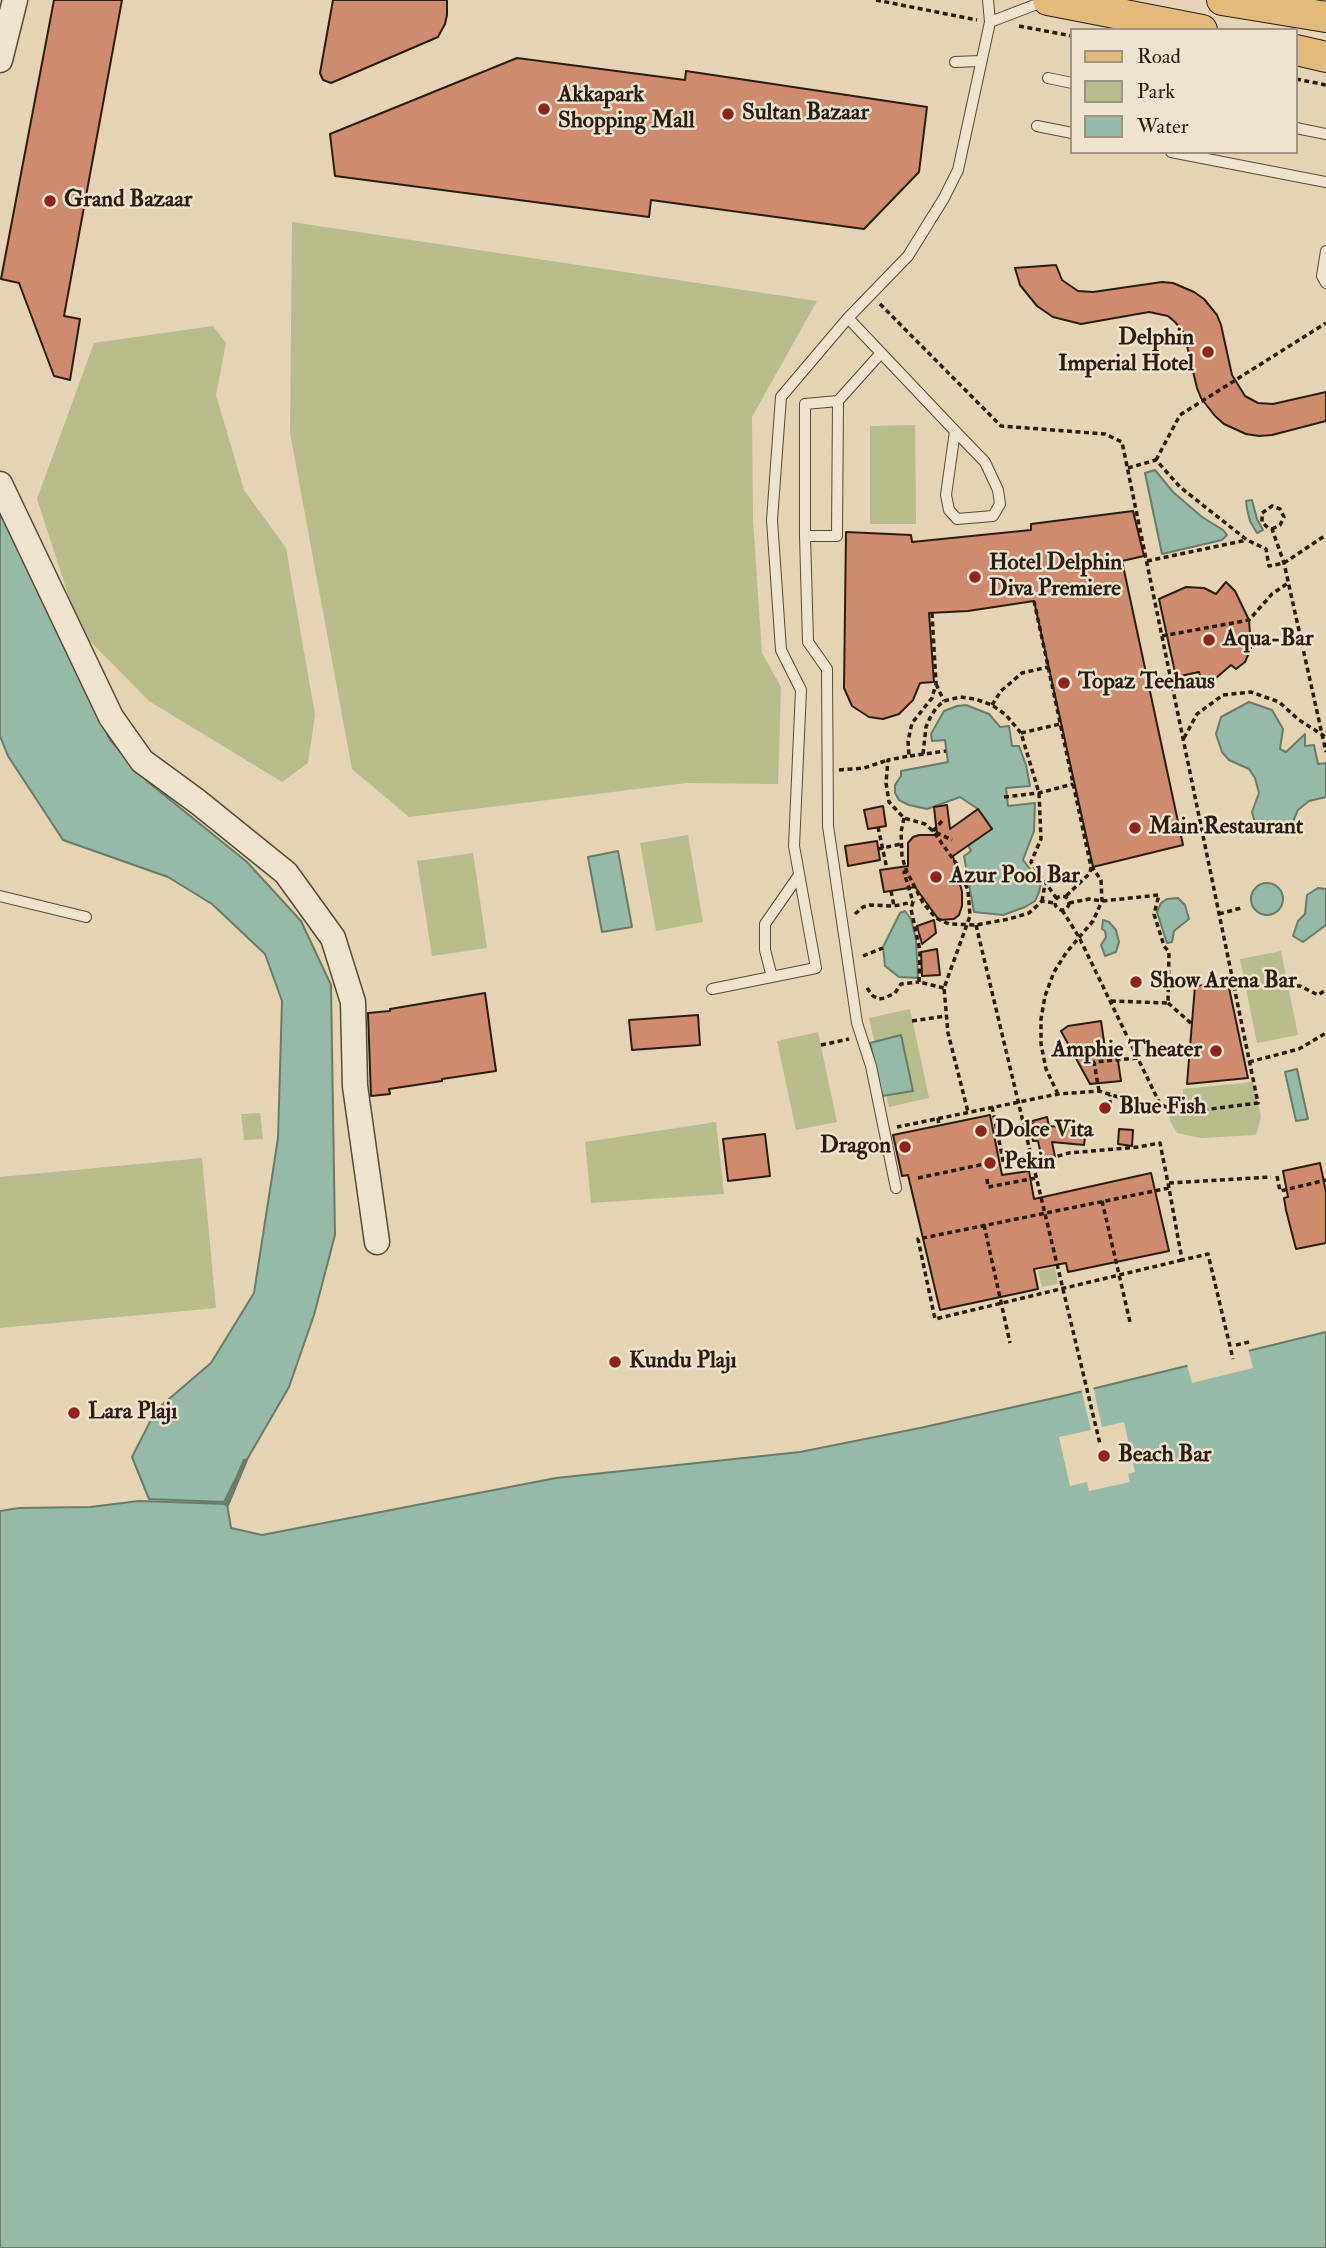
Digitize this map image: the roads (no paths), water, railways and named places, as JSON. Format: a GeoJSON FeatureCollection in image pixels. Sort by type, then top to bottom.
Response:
{"type":"FeatureCollection","features":[{"type":"Feature","properties":{"kind":"main road"},"geometry":{"type":"LineString","coordinates":[[1048,0],[1192,28]]}},
{"type":"Feature","properties":{"kind":"main road"},"geometry":{"type":"LineString","coordinates":[[1222,0],[1326,17]]}},
{"type":"Feature","properties":{"kind":"main road"},"geometry":{"type":"LineString","coordinates":[[1298,50],[1326,57]]}},
{"type":"Feature","properties":{"kind":"street"},"geometry":{"type":"LineString","coordinates":[[0,60],[15,0]]}},
{"type":"Feature","properties":{"kind":"street"},"geometry":{"type":"LineString","coordinates":[[0,484],[111,717],[142,761],[286,873],[333,938],[353,1002],[355,1086],[377,1242]]}},
{"type":"Feature","properties":{"kind":"lane"},"geometry":{"type":"LineString","coordinates":[[712,989],[816,968],[794,846],[801,690],[780,650],[772,520],[781,397],[848,318],[908,256],[944,198],[958,170],[990,22],[988,0]]}},
{"type":"Feature","properties":{"kind":"lane"},"geometry":{"type":"LineString","coordinates":[[990,22],[1048,0]]}},
{"type":"Feature","properties":{"kind":"lane"},"geometry":{"type":"LineString","coordinates":[[955,62],[980,61]]}},
{"type":"Feature","properties":{"kind":"lane"},"geometry":{"type":"LineString","coordinates":[[1048,78],[1070,83]]}},
{"type":"Feature","properties":{"kind":"lane"},"geometry":{"type":"LineString","coordinates":[[1037,126],[1070,133]]}},
{"type":"Feature","properties":{"kind":"lane"},"geometry":{"type":"LineString","coordinates":[[1298,128],[1326,134]]}},
{"type":"Feature","properties":{"kind":"lane"},"geometry":{"type":"LineString","coordinates":[[1181,154],[1326,182]]}},
{"type":"Feature","properties":{"kind":"lane"},"geometry":{"type":"LineString","coordinates":[[1326,251],[1322,276],[1326,283]]}},
{"type":"Feature","properties":{"kind":"lane"},"geometry":{"type":"LineString","coordinates":[[848,318],[985,462],[998,490],[1000,504],[993,516],[957,519],[949,510],[946,495],[955,431]]}},
{"type":"Feature","properties":{"kind":"lane"},"geometry":{"type":"LineString","coordinates":[[806,536],[837,536],[838,401],[881,353]]}},
{"type":"Feature","properties":{"kind":"lane"},"geometry":{"type":"LineString","coordinates":[[838,401],[805,404],[808,642],[827,669],[828,826],[857,1023],[871,1066],[896,1188]]}},
{"type":"Feature","properties":{"kind":"lane"},"geometry":{"type":"LineString","coordinates":[[772,977],[765,950],[765,924],[799,875]]}},
{"type":"Feature","properties":{"kind":"lane"},"geometry":{"type":"LineString","coordinates":[[0,896],[86,917]]}},
{"type":"Feature","properties":{"kind":"water"},"geometry":{"type":"Polygon","coordinates":[[[1155,470],[1173,492],[1227,535],[1222,540],[1162,554],[1145,473],[1155,470]]]}},
{"type":"Feature","properties":{"kind":"water"},"geometry":{"type":"Polygon","coordinates":[[[1252,500],[1263,530],[1257,533],[1247,509],[1246,501],[1252,500]]]}},
{"type":"Feature","properties":{"kind":"water"},"geometry":{"type":"Polygon","coordinates":[[[0,510],[110,740],[147,781],[247,862],[301,921],[331,985],[335,1235],[314,1315],[289,1387],[224,1502],[149,1499],[132,1457],[156,1410],[211,1363],[254,1293],[278,1138],[282,1001],[265,954],[212,904],[168,877],[63,840],[8,756],[0,736],[0,510]]]}},
{"type":"Feature","properties":{"kind":"water"},"geometry":{"type":"Polygon","coordinates":[[[1249,702],[1272,710],[1283,729],[1280,749],[1286,752],[1305,734],[1305,746],[1314,745],[1318,764],[1326,763],[1326,797],[1309,801],[1298,810],[1292,824],[1280,834],[1264,833],[1255,823],[1252,812],[1259,793],[1255,778],[1249,769],[1229,760],[1222,752],[1216,734],[1221,717],[1249,702]]]}},
{"type":"Feature","properties":{"kind":"water"},"geometry":{"type":"Polygon","coordinates":[[[966,705],[989,714],[1000,727],[1009,726],[1012,746],[1019,746],[1030,786],[1006,788],[1008,806],[1035,803],[1034,831],[1023,860],[1041,883],[1039,892],[1035,901],[1003,915],[974,912],[964,856],[971,851],[968,845],[992,828],[978,809],[960,797],[927,809],[899,800],[895,793],[895,785],[901,771],[948,762],[945,740],[932,741],[931,734],[944,711],[966,705]]]}},
{"type":"Feature","properties":{"kind":"water"},"geometry":{"type":"Polygon","coordinates":[[[618,851],[632,927],[602,932],[588,857],[618,851]]]}},
{"type":"Feature","properties":{"kind":"water"},"geometry":{"type":"Polygon","coordinates":[[[1267,883],[1278,888],[1283,899],[1278,910],[1267,915],[1256,910],[1251,899],[1256,888],[1267,883]]]}},
{"type":"Feature","properties":{"kind":"water"},"geometry":{"type":"Polygon","coordinates":[[[1318,888],[1326,889],[1326,925],[1303,942],[1293,936],[1298,921],[1305,914],[1307,895],[1318,888]]]}},
{"type":"Feature","properties":{"kind":"water"},"geometry":{"type":"Polygon","coordinates":[[[1178,898],[1185,905],[1189,919],[1174,931],[1172,942],[1167,943],[1157,912],[1161,903],[1167,899],[1178,898]]]}},
{"type":"Feature","properties":{"kind":"water"},"geometry":{"type":"Polygon","coordinates":[[[905,911],[911,919],[916,940],[918,978],[899,977],[885,966],[883,947],[900,913],[905,911]]]}},
{"type":"Feature","properties":{"kind":"water"},"geometry":{"type":"Polygon","coordinates":[[[1103,920],[1116,930],[1119,942],[1116,952],[1105,956],[1101,945],[1106,937],[1102,929],[1103,920]]]}},
{"type":"Feature","properties":{"kind":"water"},"geometry":{"type":"Polygon","coordinates":[[[901,1035],[913,1091],[882,1096],[870,1043],[901,1035]]]}},
{"type":"Feature","properties":{"kind":"water"},"geometry":{"type":"Polygon","coordinates":[[[1297,1069],[1308,1119],[1296,1121],[1285,1072],[1297,1069]]]}},
{"type":"Feature","properties":{"kind":"water"},"geometry":{"type":"Polygon","coordinates":[[[1326,1332],[1326,2248],[0,2248],[0,1511],[19,1508],[90,1507],[139,1501],[227,1504],[231,1528],[262,1535],[556,1478],[800,1452],[1063,1396],[1326,1332]]]}},
{"type":"Feature","properties":{"kind":"waterway"},"geometry":{"type":"LineString","coordinates":[[227,1504],[245,1461]]}},
{"type":"Feature","properties":{"kind":"place","name":"Akkapark Shopping Mall"},"geometry":{"type":"Point","coordinates":[544,109]}},
{"type":"Feature","properties":{"kind":"place","name":"Sultan Bazaar"},"geometry":{"type":"Point","coordinates":[728,114]}},
{"type":"Feature","properties":{"kind":"place","name":"Grand Bazaar"},"geometry":{"type":"Point","coordinates":[50,201]}},
{"type":"Feature","properties":{"kind":"place","name":"Delphin Imperial Hotel"},"geometry":{"type":"Point","coordinates":[1208,352]}},
{"type":"Feature","properties":{"kind":"place","name":"Hotel Delphin Diva Premiere"},"geometry":{"type":"Point","coordinates":[975,577]}},
{"type":"Feature","properties":{"kind":"place","name":"Aqua-Bar"},"geometry":{"type":"Point","coordinates":[1209,640]}},
{"type":"Feature","properties":{"kind":"place","name":"Topaz Teehaus"},"geometry":{"type":"Point","coordinates":[1064,683]}},
{"type":"Feature","properties":{"kind":"place","name":"Main Restaurant"},"geometry":{"type":"Point","coordinates":[1135,828]}},
{"type":"Feature","properties":{"kind":"place","name":"Azur Pool Bar"},"geometry":{"type":"Point","coordinates":[936,877]}},
{"type":"Feature","properties":{"kind":"place","name":"Show Arena Bar"},"geometry":{"type":"Point","coordinates":[1136,982]}},
{"type":"Feature","properties":{"kind":"place","name":"Amphie Theater"},"geometry":{"type":"Point","coordinates":[1216,1051]}},
{"type":"Feature","properties":{"kind":"place","name":"Blue Fish"},"geometry":{"type":"Point","coordinates":[1105,1108]}},
{"type":"Feature","properties":{"kind":"place","name":"Dolce Vita"},"geometry":{"type":"Point","coordinates":[981,1131]}},
{"type":"Feature","properties":{"kind":"place","name":"Dragon"},"geometry":{"type":"Point","coordinates":[905,1147]}},
{"type":"Feature","properties":{"kind":"place","name":"Pekin"},"geometry":{"type":"Point","coordinates":[990,1163]}},
{"type":"Feature","properties":{"kind":"place","name":"Kundu Plajı"},"geometry":{"type":"Point","coordinates":[615,1362]}},
{"type":"Feature","properties":{"kind":"place","name":"Lara Plajı"},"geometry":{"type":"Point","coordinates":[74,1413]}},
{"type":"Feature","properties":{"kind":"place","name":"Beach Bar"},"geometry":{"type":"Point","coordinates":[1104,1456]}}]}
